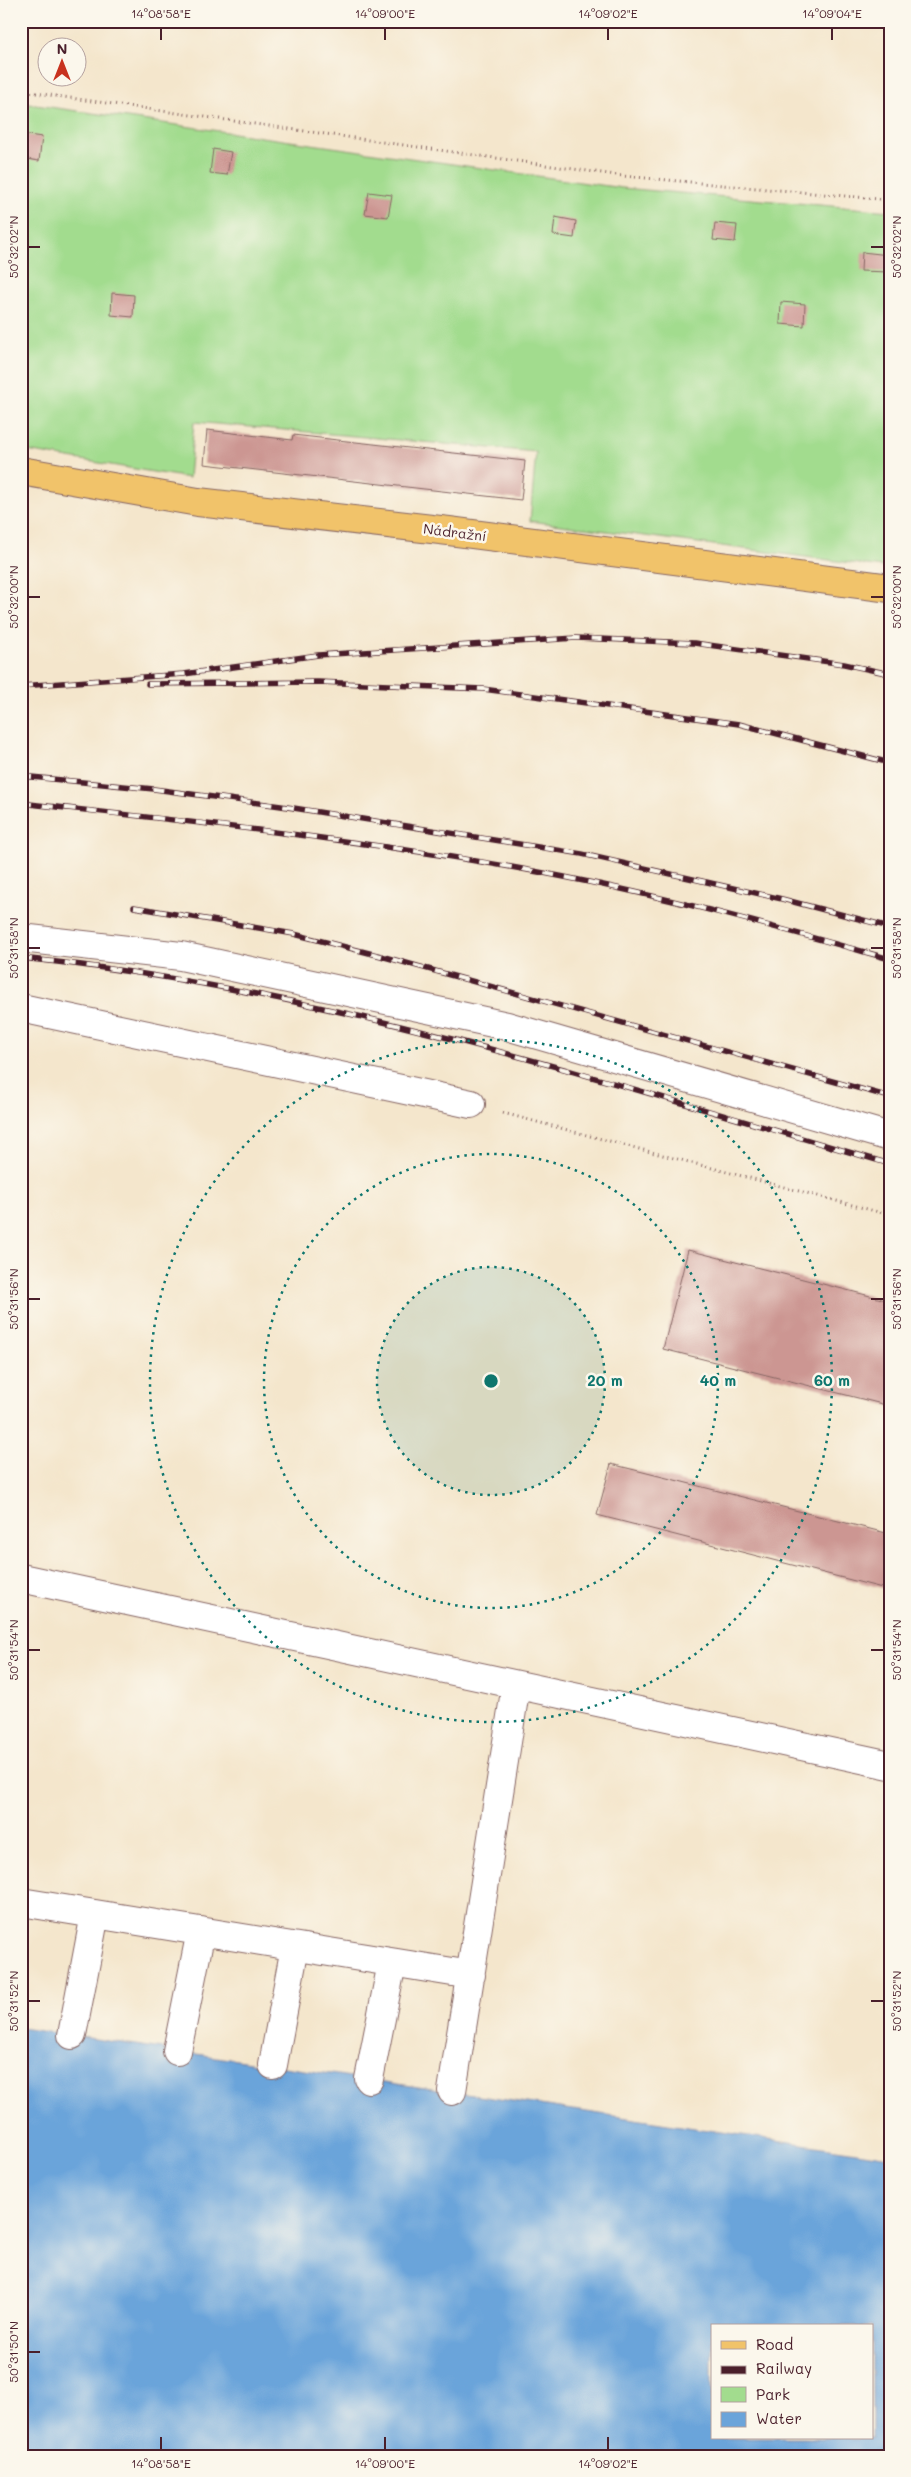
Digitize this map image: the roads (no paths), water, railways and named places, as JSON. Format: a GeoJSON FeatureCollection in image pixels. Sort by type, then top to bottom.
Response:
{"type":"FeatureCollection","features":[{"type":"Feature","properties":{"kind":"main road","name":"Nádražní"},"geometry":{"type":"LineString","coordinates":[[21,471],[198,502],[489,536],[890,588]]}},
{"type":"Feature","properties":{"kind":"lane"},"geometry":{"type":"LineString","coordinates":[[21,938],[181,956],[507,1026],[890,1137]]}},
{"type":"Feature","properties":{"kind":"lane"},"geometry":{"type":"LineString","coordinates":[[21,1008],[471,1104]]}},
{"type":"Feature","properties":{"kind":"lane"},"geometry":{"type":"LineString","coordinates":[[21,1578],[890,1765]]}},
{"type":"Feature","properties":{"kind":"lane"},"geometry":{"type":"LineString","coordinates":[[452,2091],[516,1685]]}},
{"type":"Feature","properties":{"kind":"lane"},"geometry":{"type":"LineString","coordinates":[[21,1902],[470,1975]]}},
{"type":"Feature","properties":{"kind":"lane"},"geometry":{"type":"LineString","coordinates":[[72,2035],[95,1914]]}},
{"type":"Feature","properties":{"kind":"lane"},"geometry":{"type":"LineString","coordinates":[[178,2051],[201,1931]]}},
{"type":"Feature","properties":{"kind":"lane"},"geometry":{"type":"LineString","coordinates":[[273,2065],[295,1947]]}},
{"type":"Feature","properties":{"kind":"lane"},"geometry":{"type":"LineString","coordinates":[[369,2079],[392,1963]]}},
{"type":"Feature","properties":{"kind":"water"},"geometry":{"type":"Polygon","coordinates":[[[21,2028],[890,2157],[890,2456],[21,2456],[21,2028]]]}},
{"type":"Feature","properties":{"kind":"railway"},"geometry":{"type":"LineString","coordinates":[[21,686],[184,674],[318,655],[576,638],[694,643],[844,664],[890,674]]}},
{"type":"Feature","properties":{"kind":"railway"},"geometry":{"type":"LineString","coordinates":[[148,684],[318,682],[483,689],[739,724],[890,763]]}},
{"type":"Feature","properties":{"kind":"railway"},"geometry":{"type":"LineString","coordinates":[[21,776],[154,789],[281,806],[582,854],[782,899],[890,927]]}},
{"type":"Feature","properties":{"kind":"railway"},"geometry":{"type":"LineString","coordinates":[[21,803],[374,845],[514,868],[661,898],[890,959]]}},
{"type":"Feature","properties":{"kind":"railway"},"geometry":{"type":"LineString","coordinates":[[134,907],[294,934],[381,956],[890,1097]]}},
{"type":"Feature","properties":{"kind":"railway"},"geometry":{"type":"LineString","coordinates":[[21,958],[132,972],[242,991],[352,1014],[568,1070],[890,1164]]}}]}
